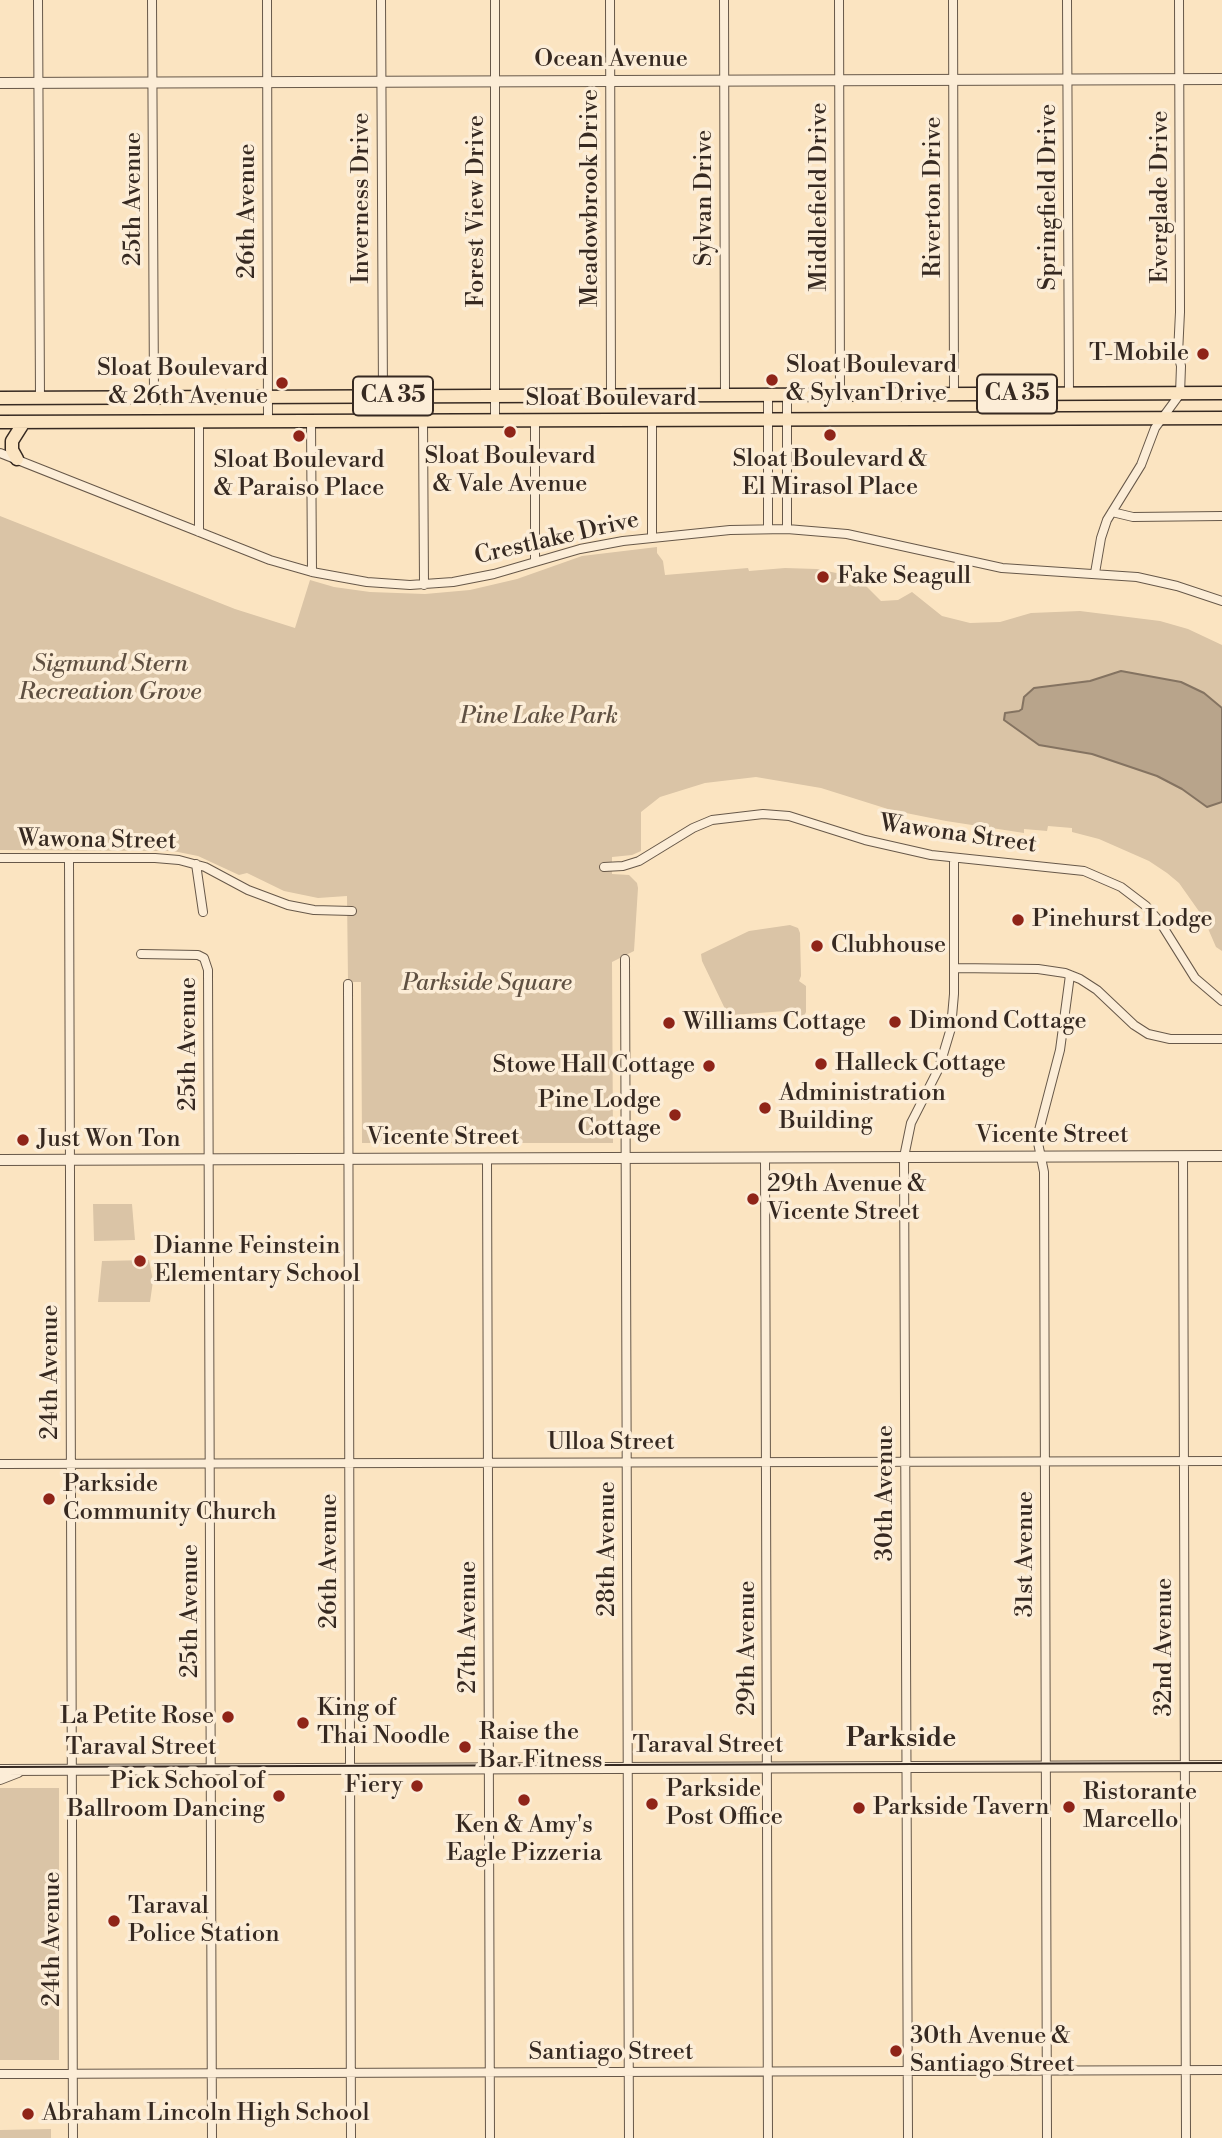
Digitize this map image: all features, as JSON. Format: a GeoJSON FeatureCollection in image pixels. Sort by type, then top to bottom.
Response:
{"type":"FeatureCollection","features":[{"type":"Feature","properties":{"kind":"main road","name":"Sloat Boulevard"},"geometry":{"type":"LineString","coordinates":[[0,398],[1222,393]]}},
{"type":"Feature","properties":{"kind":"main road","name":"Sloat Boulevard"},"geometry":{"type":"LineString","coordinates":[[0,422],[1222,418]]}},
{"type":"Feature","properties":{"kind":"main road"},"geometry":{"type":"LineString","coordinates":[[16,459],[12,441],[24,422]]}},
{"type":"Feature","properties":{"kind":"street"},"geometry":{"type":"LineString","coordinates":[[38,0],[40,398]]}},
{"type":"Feature","properties":{"kind":"street","name":"25th Avenue"},"geometry":{"type":"LineString","coordinates":[[152,0],[154,397]]}},
{"type":"Feature","properties":{"kind":"street","name":"26th Avenue"},"geometry":{"type":"LineString","coordinates":[[267,0],[268,421]]}},
{"type":"Feature","properties":{"kind":"street","name":"Inverness Drive"},"geometry":{"type":"LineString","coordinates":[[381,0],[383,396]]}},
{"type":"Feature","properties":{"kind":"street","name":"Forest View Drive"},"geometry":{"type":"LineString","coordinates":[[495,0],[495,421]]}},
{"type":"Feature","properties":{"kind":"street","name":"Meadowbrook Drive"},"geometry":{"type":"LineString","coordinates":[[610,0],[611,396]]}},
{"type":"Feature","properties":{"kind":"street","name":"Sylvan Drive"},"geometry":{"type":"LineString","coordinates":[[724,0],[725,395]]}},
{"type":"Feature","properties":{"kind":"street","name":"Middlefield Drive"},"geometry":{"type":"LineString","coordinates":[[839,0],[840,395]]}},
{"type":"Feature","properties":{"kind":"street","name":"Riverton Drive"},"geometry":{"type":"LineString","coordinates":[[953,0],[954,395]]}},
{"type":"Feature","properties":{"kind":"street","name":"Springfield Drive"},"geometry":{"type":"LineString","coordinates":[[1067,0],[1069,394]]}},
{"type":"Feature","properties":{"kind":"street","name":"Everglade Drive"},"geometry":{"type":"LineString","coordinates":[[1179,0],[1180,394]]}},
{"type":"Feature","properties":{"kind":"street","name":"Ocean Avenue"},"geometry":{"type":"LineString","coordinates":[[0,83],[1222,79]]}},
{"type":"Feature","properties":{"kind":"street"},"geometry":{"type":"LineString","coordinates":[[1095,573],[1101,538],[1112,512],[1142,465],[1155,428],[1180,394]]}},
{"type":"Feature","properties":{"kind":"street"},"geometry":{"type":"LineString","coordinates":[[768,395],[768,528]]}},
{"type":"Feature","properties":{"kind":"street"},"geometry":{"type":"LineString","coordinates":[[787,395],[787,529]]}},
{"type":"Feature","properties":{"kind":"street"},"geometry":{"type":"LineString","coordinates":[[652,420],[652,537]]}},
{"type":"Feature","properties":{"kind":"street"},"geometry":{"type":"LineString","coordinates":[[311,421],[312,572]]}},
{"type":"Feature","properties":{"kind":"street"},"geometry":{"type":"LineString","coordinates":[[423,421],[424,585]]}},
{"type":"Feature","properties":{"kind":"street"},"geometry":{"type":"LineString","coordinates":[[535,421],[535,561]]}},
{"type":"Feature","properties":{"kind":"street"},"geometry":{"type":"LineString","coordinates":[[199,422],[200,532]]}},
{"type":"Feature","properties":{"kind":"street","name":"Crestlake Drive"},"geometry":{"type":"LineString","coordinates":[[0,453],[270,559],[312,572],[374,583],[424,585],[480,578],[593,546],[652,537],[768,528],[847,534],[993,567],[1095,573],[1157,581],[1222,601]]}},
{"type":"Feature","properties":{"kind":"street"},"geometry":{"type":"LineString","coordinates":[[1112,512],[1133,517],[1222,516]]}},
{"type":"Feature","properties":{"kind":"street","name":"Wawona Street"},"geometry":{"type":"LineString","coordinates":[[604,867],[639,861],[693,828],[712,820],[763,814],[789,817],[882,845],[954,858],[1074,869],[1112,882],[1130,892],[1153,914],[1195,978],[1222,1002]]}},
{"type":"Feature","properties":{"kind":"street","name":"Wawona Street"},"geometry":{"type":"LineString","coordinates":[[0,858],[155,858],[197,864],[274,901],[314,910],[352,911]]}},
{"type":"Feature","properties":{"kind":"street","name":"24th Avenue"},"geometry":{"type":"LineString","coordinates":[[69,858],[73,2138]]}},
{"type":"Feature","properties":{"kind":"street","name":"30th Avenue"},"geometry":{"type":"LineString","coordinates":[[908,2138],[904,1157],[911,1123],[939,1068],[949,1038],[953,1006],[954,858]]}},
{"type":"Feature","properties":{"kind":"street"},"geometry":{"type":"LineString","coordinates":[[197,864],[203,912]]}},
{"type":"Feature","properties":{"kind":"street","name":"25th Avenue"},"geometry":{"type":"LineString","coordinates":[[141,954],[194,954],[204,958],[208,970],[212,2138]]}},
{"type":"Feature","properties":{"kind":"street","name":"28th Avenue"},"geometry":{"type":"LineString","coordinates":[[625,959],[629,2138]]}},
{"type":"Feature","properties":{"kind":"street"},"geometry":{"type":"LineString","coordinates":[[954,968],[1043,970],[1070,975],[1097,990],[1134,1025],[1148,1034],[1170,1040],[1222,1040]]}},
{"type":"Feature","properties":{"kind":"street","name":"31st Avenue"},"geometry":{"type":"LineString","coordinates":[[1047,2138],[1044,1172],[1037,1139],[1060,1050],[1070,975]]}},
{"type":"Feature","properties":{"kind":"street","name":"26th Avenue"},"geometry":{"type":"LineString","coordinates":[[348,984],[351,2138]]}},
{"type":"Feature","properties":{"kind":"street","name":"32nd Avenue"},"geometry":{"type":"LineString","coordinates":[[1183,1156],[1186,2138]]}},
{"type":"Feature","properties":{"kind":"street","name":"Vicente Street"},"geometry":{"type":"LineString","coordinates":[[0,1160],[1222,1156]]}},
{"type":"Feature","properties":{"kind":"street","name":"27th Avenue"},"geometry":{"type":"LineString","coordinates":[[487,1158],[490,2138]]}},
{"type":"Feature","properties":{"kind":"street","name":"29th Avenue"},"geometry":{"type":"LineString","coordinates":[[765,1158],[768,2138]]}},
{"type":"Feature","properties":{"kind":"street","name":"Ulloa Street"},"geometry":{"type":"LineString","coordinates":[[0,1464],[1222,1461]]}},
{"type":"Feature","properties":{"kind":"street","name":"Taraval Street"},"geometry":{"type":"LineString","coordinates":[[0,1770],[1222,1766]]}},
{"type":"Feature","properties":{"kind":"street","name":"Taraval Street"},"geometry":{"type":"LineString","coordinates":[[0,1779],[25,1769]]}},
{"type":"Feature","properties":{"kind":"street","name":"Santiago Street"},"geometry":{"type":"LineString","coordinates":[[0,2074],[1222,2070]]}},
{"type":"Feature","properties":{"kind":"green space","name":"Pine Lake Park"},"geometry":{"type":"Polygon","coordinates":[[[0,516],[235,609],[295,628],[310,580],[334,587],[370,592],[425,594],[470,590],[517,579],[582,556],[657,547],[665,575],[748,568],[749,571],[817,569],[846,575],[862,582],[881,601],[898,600],[912,592],[942,616],[970,623],[1000,622],[1031,613],[1080,611],[1160,621],[1188,629],[1222,645],[1222,951],[1216,947],[1203,917],[1179,883],[1167,873],[1149,861],[1099,839],[1072,832],[1072,828],[1048,826],[1047,831],[1024,829],[1024,833],[946,821],[891,810],[821,788],[756,777],[705,783],[660,797],[641,812],[641,851],[612,857],[612,874],[629,875],[638,888],[634,951],[612,962],[613,1143],[362,1143],[361,982],[348,982],[347,896],[318,898],[284,891],[247,873],[239,875],[198,856],[173,851],[0,850],[0,516]]]}},
{"type":"Feature","properties":{"kind":"green space"},"geometry":{"type":"Polygon","coordinates":[[[790,925],[798,928],[800,933],[799,981],[806,986],[804,1016],[797,1019],[785,1011],[732,1015],[727,1013],[701,954],[749,931],[790,925]]]}},
{"type":"Feature","properties":{"kind":"green space"},"geometry":{"type":"Polygon","coordinates":[[[93,1204],[132,1204],[135,1240],[94,1241],[93,1204]]]}},
{"type":"Feature","properties":{"kind":"green space"},"geometry":{"type":"Polygon","coordinates":[[[149,1260],[153,1281],[150,1302],[98,1302],[102,1261],[149,1260]]]}},
{"type":"Feature","properties":{"kind":"green space"},"geometry":{"type":"Polygon","coordinates":[[[0,1788],[59,1788],[59,2060],[0,2060],[0,1788]]]}},
{"type":"Feature","properties":{"kind":"green space"},"geometry":{"type":"Polygon","coordinates":[[[51,2129],[51,2138],[0,2138],[0,2130],[51,2129]]]}},
{"type":"Feature","properties":{"kind":"shaded area"},"geometry":{"type":"Polygon","coordinates":[[[1121,671],[1181,682],[1204,693],[1222,708],[1222,802],[1207,807],[1182,789],[1157,776],[1092,754],[1039,745],[1004,720],[1005,713],[1022,709],[1024,697],[1034,688],[1090,681],[1121,671]]]}},
{"type":"Feature","properties":{"kind":"tram line"},"geometry":{"type":"LineString","coordinates":[[0,1767],[1222,1763]]}},
{"type":"Feature","properties":{"kind":"place","name":"T-Mobile"},"geometry":{"type":"Point","coordinates":[1203,354]}},
{"type":"Feature","properties":{"kind":"place","name":"Sloat Boulevard & Sylvan Drive"},"geometry":{"type":"Point","coordinates":[772,380]}},
{"type":"Feature","properties":{"kind":"place","name":"Sloat Boulevard & 26th Avenue"},"geometry":{"type":"Point","coordinates":[282,383]}},
{"type":"Feature","properties":{"kind":"place","name":"Sloat Boulevard & Vale Avenue"},"geometry":{"type":"Point","coordinates":[510,432]}},
{"type":"Feature","properties":{"kind":"place","name":"Sloat Boulevard & El Mirasol Place"},"geometry":{"type":"Point","coordinates":[830,435]}},
{"type":"Feature","properties":{"kind":"place","name":"Sloat Boulevard & Paraiso Place"},"geometry":{"type":"Point","coordinates":[299,436]}},
{"type":"Feature","properties":{"kind":"place","name":"Fake Seagull"},"geometry":{"type":"Point","coordinates":[823,577]}},
{"type":"Feature","properties":{"kind":"place","name":"Pinehurst Lodge"},"geometry":{"type":"Point","coordinates":[1018,920]}},
{"type":"Feature","properties":{"kind":"place","name":"Clubhouse"},"geometry":{"type":"Point","coordinates":[817,946]}},
{"type":"Feature","properties":{"kind":"place","name":"Dimond Cottage"},"geometry":{"type":"Point","coordinates":[895,1022]}},
{"type":"Feature","properties":{"kind":"place","name":"Williams Cottage"},"geometry":{"type":"Point","coordinates":[669,1023]}},
{"type":"Feature","properties":{"kind":"place","name":"Halleck Cottage"},"geometry":{"type":"Point","coordinates":[821,1064]}},
{"type":"Feature","properties":{"kind":"place","name":"Stowe Hall Cottage"},"geometry":{"type":"Point","coordinates":[709,1066]}},
{"type":"Feature","properties":{"kind":"place","name":"Administration Building"},"geometry":{"type":"Point","coordinates":[765,1108]}},
{"type":"Feature","properties":{"kind":"place","name":"Pine Lodge Cottage"},"geometry":{"type":"Point","coordinates":[675,1115]}},
{"type":"Feature","properties":{"kind":"place","name":"Just Won Ton"},"geometry":{"type":"Point","coordinates":[23,1140]}},
{"type":"Feature","properties":{"kind":"place","name":"29th Avenue & Vicente Street"},"geometry":{"type":"Point","coordinates":[753,1199]}},
{"type":"Feature","properties":{"kind":"place","name":"Dianne Feinstein Elementary School"},"geometry":{"type":"Point","coordinates":[140,1261]}},
{"type":"Feature","properties":{"kind":"place","name":"Parkside Community Church"},"geometry":{"type":"Point","coordinates":[49,1499]}},
{"type":"Feature","properties":{"kind":"place","name":"La Petite Rose"},"geometry":{"type":"Point","coordinates":[228,1717]}},
{"type":"Feature","properties":{"kind":"place","name":"King of Thai Noodle"},"geometry":{"type":"Point","coordinates":[303,1723]}},
{"type":"Feature","properties":{"kind":"place","name":"Raise the Bar Fitness"},"geometry":{"type":"Point","coordinates":[465,1747]}},
{"type":"Feature","properties":{"kind":"place","name":"Fiery"},"geometry":{"type":"Point","coordinates":[417,1786]}},
{"type":"Feature","properties":{"kind":"place","name":"Pick School of Ballroom Dancing"},"geometry":{"type":"Point","coordinates":[279,1796]}},
{"type":"Feature","properties":{"kind":"place","name":"Ken & Amy's Eagle Pizzeria"},"geometry":{"type":"Point","coordinates":[524,1800]}},
{"type":"Feature","properties":{"kind":"place","name":"Parkside Post Office"},"geometry":{"type":"Point","coordinates":[652,1804]}},
{"type":"Feature","properties":{"kind":"place","name":"Ristorante Marcello"},"geometry":{"type":"Point","coordinates":[1069,1807]}},
{"type":"Feature","properties":{"kind":"place","name":"Parkside Tavern"},"geometry":{"type":"Point","coordinates":[859,1808]}},
{"type":"Feature","properties":{"kind":"place","name":"Taraval Police Station"},"geometry":{"type":"Point","coordinates":[114,1921]}},
{"type":"Feature","properties":{"kind":"place","name":"30th Avenue & Santiago Street"},"geometry":{"type":"Point","coordinates":[896,2051]}},
{"type":"Feature","properties":{"kind":"place","name":"Abraham Lincoln High School"},"geometry":{"type":"Point","coordinates":[28,2114]}},
{"type":"Feature","properties":{"kind":"district","name":"Parkside"},"geometry":{"type":"Point","coordinates":[901,1740]}},
{"type":"Feature","properties":{"kind":"park label","name":"Sigmund Stern Recreation Grove"},"geometry":{"type":"Point","coordinates":[110,679]}},
{"type":"Feature","properties":{"kind":"park label","name":"Parkside Square"},"geometry":{"type":"Point","coordinates":[487,984]}}]}
